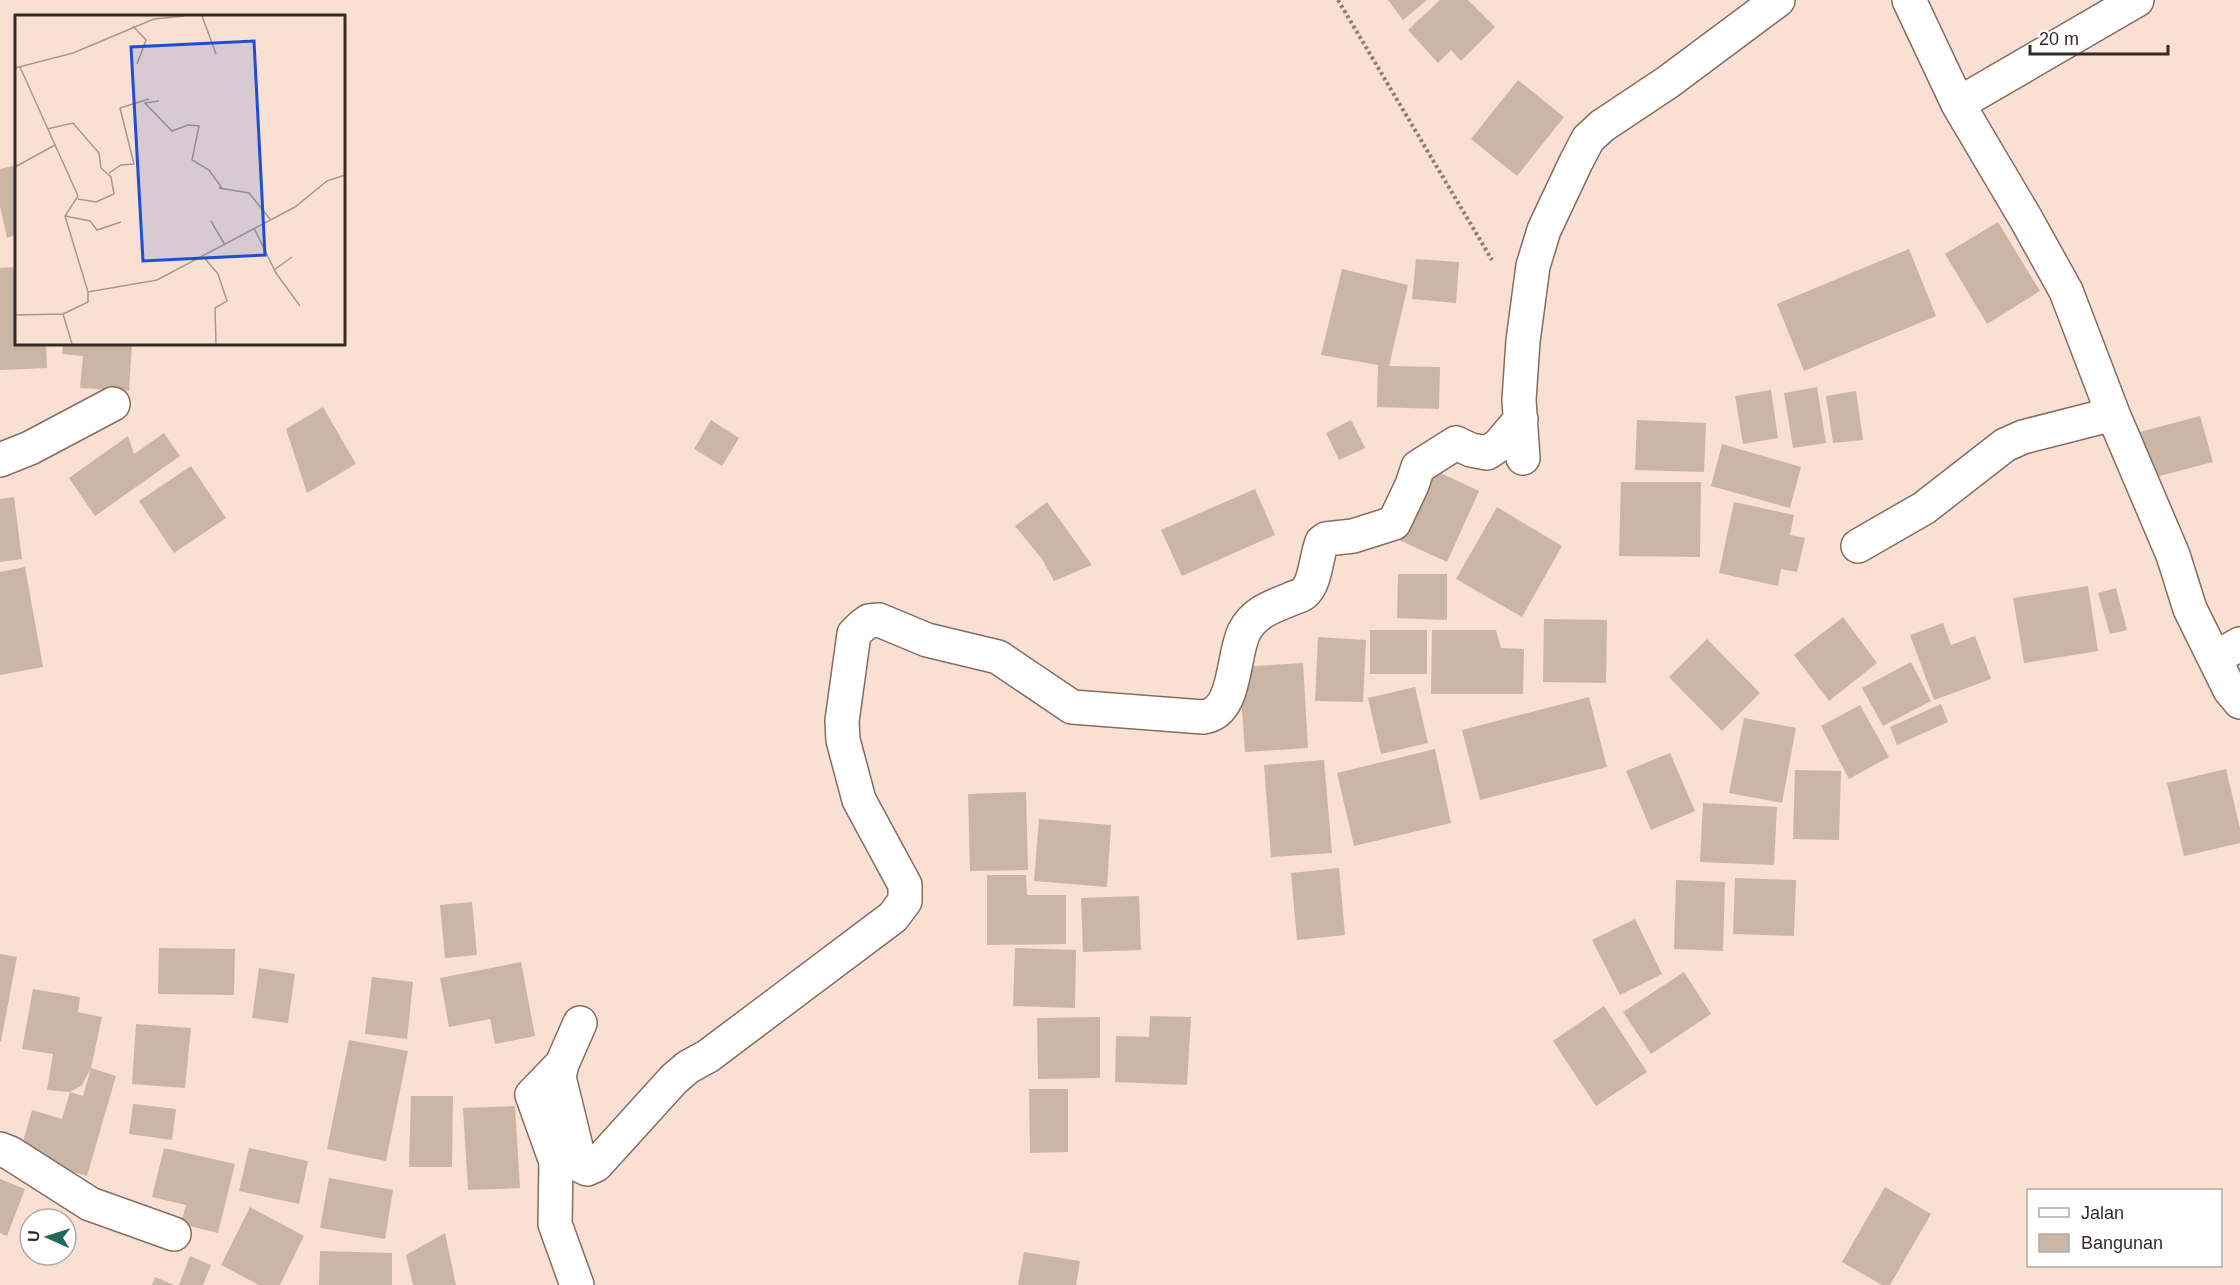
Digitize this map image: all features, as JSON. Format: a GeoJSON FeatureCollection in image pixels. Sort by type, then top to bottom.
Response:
{"type":"FeatureCollection","features":[{"type":"Feature","properties":{"kind":"street"},"geometry":{"type":"LineString","coordinates":[[1522,458],[1519,400],[1533,266],[1544,230],[1575,162],[1588,139],[1602,126],[1668,82],[1778,0]]}},
{"type":"Feature","properties":{"kind":"street"},"geometry":{"type":"LineString","coordinates":[[1909,0],[1958,104],[2066,291],[2113,414],[2173,555],[2190,609],[2227,651],[2230,690],[2240,702]]}},
{"type":"Feature","properties":{"kind":"street"},"geometry":{"type":"LineString","coordinates":[[1958,104],[2137,0]]}},
{"type":"Feature","properties":{"kind":"street"},"geometry":{"type":"LineString","coordinates":[[0,460],[30,448],[113,404]]}},
{"type":"Feature","properties":{"kind":"street"},"geometry":{"type":"LineString","coordinates":[[1858,546],[1924,508],[2005,446],[2023,437],[2113,414]]}},
{"type":"Feature","properties":{"kind":"street"},"geometry":{"type":"LineString","coordinates":[[580,1023],[562,1064],[559,1077],[581,1166],[587,1169],[591,1168],[674,1079],[708,1056],[900,910],[904,901],[905,885],[858,800],[843,740],[842,721],[854,634],[869,621],[879,620],[927,640],[998,657],[1072,707],[1212,716],[1224,704],[1242,636],[1248,624],[1263,611],[1303,594],[1312,578],[1322,542],[1326,539],[1353,536],[1394,524],[1418,467],[1456,443],[1487,453],[1499,445],[1521,418]]}},
{"type":"Feature","properties":{"kind":"street"},"geometry":{"type":"LineString","coordinates":[[562,1064],[532,1095],[556,1162],[555,1224],[577,1285]]}},
{"type":"Feature","properties":{"kind":"street"},"geometry":{"type":"LineString","coordinates":[[0,1149],[10,1153],[90,1204],[174,1234]]}},
{"type":"Feature","properties":{"kind":"path"},"geometry":{"type":"LineString","coordinates":[[1338,0],[1526,316]]}},
{"type":"Feature","properties":{"kind":"building"},"geometry":{"type":"Polygon","coordinates":[[[1388,0],[1427,0],[1403,20],[1388,0]]]}},
{"type":"Feature","properties":{"kind":"building"},"geometry":{"type":"Polygon","coordinates":[[[1440,0],[1468,0],[1495,27],[1461,61],[1451,50],[1438,63],[1408,30],[1440,0]]]}},
{"type":"Feature","properties":{"kind":"building"},"geometry":{"type":"Polygon","coordinates":[[[1518,80],[1564,117],[1517,176],[1471,139],[1518,80]]]}},
{"type":"Feature","properties":{"kind":"building"},"geometry":{"type":"Polygon","coordinates":[[[15,165],[15,235],[7,238],[0,206],[0,169],[15,165]]]}},
{"type":"Feature","properties":{"kind":"building"},"geometry":{"type":"Polygon","coordinates":[[[1998,222],[2040,291],[1987,324],[1945,254],[1998,222]]]}},
{"type":"Feature","properties":{"kind":"building"},"geometry":{"type":"Polygon","coordinates":[[[1909,249],[1936,316],[1804,371],[1777,304],[1909,249]]]}},
{"type":"Feature","properties":{"kind":"building"},"geometry":{"type":"Polygon","coordinates":[[[1416,259],[1459,262],[1456,303],[1412,299],[1416,259]]]}},
{"type":"Feature","properties":{"kind":"building"},"geometry":{"type":"Polygon","coordinates":[[[15,267],[15,345],[46,345],[47,368],[0,370],[0,268],[15,267]]]}},
{"type":"Feature","properties":{"kind":"building"},"geometry":{"type":"Polygon","coordinates":[[[1342,269],[1408,285],[1389,366],[1440,367],[1439,409],[1377,407],[1378,365],[1321,355],[1342,269]]]}},
{"type":"Feature","properties":{"kind":"building"},"geometry":{"type":"Polygon","coordinates":[[[63,345],[132,345],[129,391],[80,388],[83,356],[62,354],[63,345]]]}},
{"type":"Feature","properties":{"kind":"building"},"geometry":{"type":"Polygon","coordinates":[[[1817,387],[1826,443],[1793,448],[1784,393],[1817,387]]]}},
{"type":"Feature","properties":{"kind":"building"},"geometry":{"type":"Polygon","coordinates":[[[1771,390],[1778,438],[1743,444],[1735,396],[1771,390]]]}},
{"type":"Feature","properties":{"kind":"building"},"geometry":{"type":"Polygon","coordinates":[[[1856,391],[1863,440],[1833,443],[1826,396],[1856,391]]]}},
{"type":"Feature","properties":{"kind":"building"},"geometry":{"type":"Polygon","coordinates":[[[323,407],[356,464],[307,493],[286,429],[323,407]]]}},
{"type":"Feature","properties":{"kind":"building"},"geometry":{"type":"Polygon","coordinates":[[[2200,416],[2213,462],[2152,478],[2140,432],[2200,416]]]}},
{"type":"Feature","properties":{"kind":"building"},"geometry":{"type":"Polygon","coordinates":[[[711,420],[739,438],[722,466],[694,449],[711,420]]]}},
{"type":"Feature","properties":{"kind":"building"},"geometry":{"type":"Polygon","coordinates":[[[1351,420],[1365,448],[1339,460],[1326,433],[1351,420]]]}},
{"type":"Feature","properties":{"kind":"building"},"geometry":{"type":"Polygon","coordinates":[[[1637,420],[1706,423],[1704,472],[1635,470],[1637,420]]]}},
{"type":"Feature","properties":{"kind":"building"},"geometry":{"type":"Polygon","coordinates":[[[164,433],[180,456],[95,516],[69,478],[128,436],[134,454],[164,433]]]}},
{"type":"Feature","properties":{"kind":"building"},"geometry":{"type":"Polygon","coordinates":[[[1722,444],[1801,467],[1790,508],[1711,486],[1722,444]]]}},
{"type":"Feature","properties":{"kind":"building"},"geometry":{"type":"Polygon","coordinates":[[[191,466],[226,518],[174,553],[139,501],[191,466]]]}},
{"type":"Feature","properties":{"kind":"building"},"geometry":{"type":"Polygon","coordinates":[[[1432,469],[1479,491],[1447,562],[1399,540],[1432,469]]]}},
{"type":"Feature","properties":{"kind":"building"},"geometry":{"type":"Polygon","coordinates":[[[1621,482],[1701,482],[1700,557],[1619,556],[1621,482]]]}},
{"type":"Feature","properties":{"kind":"building"},"geometry":{"type":"Polygon","coordinates":[[[1255,489],[1275,535],[1182,576],[1161,530],[1255,489]]]}},
{"type":"Feature","properties":{"kind":"building"},"geometry":{"type":"Polygon","coordinates":[[[14,497],[22,559],[0,562],[0,499],[14,497]]]}},
{"type":"Feature","properties":{"kind":"building"},"geometry":{"type":"Polygon","coordinates":[[[1047,502],[1092,565],[1054,581],[1042,559],[1015,526],[1047,502]]]}},
{"type":"Feature","properties":{"kind":"building"},"geometry":{"type":"Polygon","coordinates":[[[1734,502],[1794,515],[1790,535],[1805,538],[1797,572],[1781,569],[1778,586],[1719,573],[1734,502]]]}},
{"type":"Feature","properties":{"kind":"building"},"geometry":{"type":"Polygon","coordinates":[[[1497,507],[1562,546],[1522,617],[1456,579],[1497,507]]]}},
{"type":"Feature","properties":{"kind":"building"},"geometry":{"type":"Polygon","coordinates":[[[25,567],[43,667],[0,675],[0,572],[25,567]]]}},
{"type":"Feature","properties":{"kind":"building"},"geometry":{"type":"Polygon","coordinates":[[[1398,574],[1447,574],[1447,620],[1397,618],[1398,574]]]}},
{"type":"Feature","properties":{"kind":"building"},"geometry":{"type":"Polygon","coordinates":[[[2088,586],[2098,651],[2024,663],[2013,598],[2088,586]]]}},
{"type":"Feature","properties":{"kind":"building"},"geometry":{"type":"Polygon","coordinates":[[[2116,588],[2127,630],[2110,634],[2098,593],[2116,588]]]}},
{"type":"Feature","properties":{"kind":"building"},"geometry":{"type":"Polygon","coordinates":[[[1843,617],[1877,663],[1829,701],[1794,655],[1843,617]]]}},
{"type":"Feature","properties":{"kind":"building"},"geometry":{"type":"Polygon","coordinates":[[[1544,619],[1607,620],[1606,683],[1543,682],[1544,619]]]}},
{"type":"Feature","properties":{"kind":"building"},"geometry":{"type":"Polygon","coordinates":[[[1943,623],[1951,645],[1975,636],[1991,679],[1934,700],[1910,635],[1943,623]]]}},
{"type":"Feature","properties":{"kind":"building"},"geometry":{"type":"Polygon","coordinates":[[[1370,630],[1427,630],[1427,674],[1370,674],[1370,630]]]}},
{"type":"Feature","properties":{"kind":"building"},"geometry":{"type":"Polygon","coordinates":[[[1432,630],[1496,630],[1501,648],[1524,649],[1523,694],[1431,694],[1432,630]]]}},
{"type":"Feature","properties":{"kind":"building"},"geometry":{"type":"Polygon","coordinates":[[[1318,637],[1366,640],[1363,702],[1315,701],[1318,637]]]}},
{"type":"Feature","properties":{"kind":"building"},"geometry":{"type":"Polygon","coordinates":[[[1707,639],[1760,693],[1722,731],[1669,677],[1707,639]]]}},
{"type":"Feature","properties":{"kind":"building"},"geometry":{"type":"Polygon","coordinates":[[[1911,662],[1931,701],[1883,726],[1862,688],[1911,662]]]}},
{"type":"Feature","properties":{"kind":"building"},"geometry":{"type":"Polygon","coordinates":[[[1303,663],[1308,748],[1245,752],[1239,667],[1303,663]]]}},
{"type":"Feature","properties":{"kind":"building"},"geometry":{"type":"Polygon","coordinates":[[[1415,687],[1428,743],[1381,754],[1368,698],[1415,687]]]}},
{"type":"Feature","properties":{"kind":"building"},"geometry":{"type":"Polygon","coordinates":[[[1589,697],[1607,767],[1480,800],[1462,730],[1589,697]]]}},
{"type":"Feature","properties":{"kind":"building"},"geometry":{"type":"Polygon","coordinates":[[[1941,704],[1948,722],[1897,745],[1890,727],[1941,704]]]}},
{"type":"Feature","properties":{"kind":"building"},"geometry":{"type":"Polygon","coordinates":[[[1860,705],[1889,757],[1849,779],[1821,726],[1860,705]]]}},
{"type":"Feature","properties":{"kind":"building"},"geometry":{"type":"Polygon","coordinates":[[[1744,718],[1796,728],[1782,803],[1729,793],[1744,718]]]}},
{"type":"Feature","properties":{"kind":"building"},"geometry":{"type":"Polygon","coordinates":[[[1435,749],[1451,823],[1354,846],[1337,773],[1435,749]]]}},
{"type":"Feature","properties":{"kind":"building"},"geometry":{"type":"Polygon","coordinates":[[[1670,753],[1695,811],[1651,830],[1626,771],[1670,753]]]}},
{"type":"Feature","properties":{"kind":"building"},"geometry":{"type":"Polygon","coordinates":[[[1324,760],[1332,853],[1271,857],[1264,765],[1324,760]]]}},
{"type":"Feature","properties":{"kind":"building"},"geometry":{"type":"Polygon","coordinates":[[[2226,769],[2240,828],[2240,843],[2184,856],[2167,783],[2226,769]]]}},
{"type":"Feature","properties":{"kind":"building"},"geometry":{"type":"Polygon","coordinates":[[[1795,770],[1841,771],[1839,840],[1793,839],[1795,770]]]}},
{"type":"Feature","properties":{"kind":"building"},"geometry":{"type":"Polygon","coordinates":[[[1026,792],[1028,870],[970,871],[968,794],[1026,792]]]}},
{"type":"Feature","properties":{"kind":"building"},"geometry":{"type":"Polygon","coordinates":[[[1703,803],[1777,807],[1774,865],[1700,862],[1703,803]]]}},
{"type":"Feature","properties":{"kind":"building"},"geometry":{"type":"Polygon","coordinates":[[[1039,819],[1111,825],[1107,887],[1034,881],[1039,819]]]}},
{"type":"Feature","properties":{"kind":"building"},"geometry":{"type":"Polygon","coordinates":[[[1339,868],[1345,935],[1297,940],[1291,873],[1339,868]]]}},
{"type":"Feature","properties":{"kind":"building"},"geometry":{"type":"Polygon","coordinates":[[[987,875],[1026,875],[1027,895],[1066,895],[1066,944],[987,945],[987,875]]]}},
{"type":"Feature","properties":{"kind":"building"},"geometry":{"type":"Polygon","coordinates":[[[1735,878],[1796,880],[1794,936],[1733,934],[1735,878]]]}},
{"type":"Feature","properties":{"kind":"building"},"geometry":{"type":"Polygon","coordinates":[[[1676,880],[1725,882],[1723,951],[1674,949],[1676,880]]]}},
{"type":"Feature","properties":{"kind":"building"},"geometry":{"type":"Polygon","coordinates":[[[1139,896],[1141,950],[1083,952],[1081,898],[1139,896]]]}},
{"type":"Feature","properties":{"kind":"building"},"geometry":{"type":"Polygon","coordinates":[[[472,902],[477,955],[445,958],[440,905],[472,902]]]}},
{"type":"Feature","properties":{"kind":"building"},"geometry":{"type":"Polygon","coordinates":[[[1635,919],[1662,974],[1620,995],[1592,940],[1635,919]]]}},
{"type":"Feature","properties":{"kind":"building"},"geometry":{"type":"Polygon","coordinates":[[[159,948],[235,949],[234,995],[158,994],[159,948]]]}},
{"type":"Feature","properties":{"kind":"building"},"geometry":{"type":"Polygon","coordinates":[[[1015,948],[1076,950],[1075,1008],[1013,1006],[1015,948]]]}},
{"type":"Feature","properties":{"kind":"building"},"geometry":{"type":"Polygon","coordinates":[[[0,954],[17,957],[1,1041],[0,1041],[0,954]]]}},
{"type":"Feature","properties":{"kind":"building"},"geometry":{"type":"Polygon","coordinates":[[[521,962],[535,1036],[495,1044],[490,1019],[449,1027],[440,978],[521,962]]]}},
{"type":"Feature","properties":{"kind":"building"},"geometry":{"type":"Polygon","coordinates":[[[259,968],[295,974],[288,1023],[252,1018],[259,968]]]}},
{"type":"Feature","properties":{"kind":"building"},"geometry":{"type":"Polygon","coordinates":[[[1684,972],[1711,1014],[1651,1054],[1623,1012],[1684,972]]]}},
{"type":"Feature","properties":{"kind":"building"},"geometry":{"type":"Polygon","coordinates":[[[372,977],[413,982],[407,1039],[365,1034],[372,977]]]}},
{"type":"Feature","properties":{"kind":"building"},"geometry":{"type":"Polygon","coordinates":[[[33,989],[80,997],[78,1012],[102,1017],[91,1068],[82,1085],[70,1092],[47,1090],[53,1054],[22,1049],[33,989]]]}},
{"type":"Feature","properties":{"kind":"building"},"geometry":{"type":"Polygon","coordinates":[[[1604,1006],[1647,1072],[1596,1106],[1553,1041],[1604,1006]]]}},
{"type":"Feature","properties":{"kind":"building"},"geometry":{"type":"Polygon","coordinates":[[[1150,1016],[1191,1017],[1187,1085],[1115,1082],[1116,1036],[1149,1037],[1150,1016]]]}},
{"type":"Feature","properties":{"kind":"building"},"geometry":{"type":"Polygon","coordinates":[[[1100,1017],[1100,1078],[1038,1079],[1037,1018],[1100,1017]]]}},
{"type":"Feature","properties":{"kind":"building"},"geometry":{"type":"Polygon","coordinates":[[[136,1024],[191,1028],[185,1088],[132,1084],[136,1024]]]}},
{"type":"Feature","properties":{"kind":"building"},"geometry":{"type":"Polygon","coordinates":[[[349,1040],[408,1051],[386,1161],[327,1149],[349,1040]]]}},
{"type":"Feature","properties":{"kind":"building"},"geometry":{"type":"Polygon","coordinates":[[[91,1068],[116,1076],[87,1176],[19,1156],[32,1110],[62,1119],[70,1092],[83,1096],[91,1068]]]}},
{"type":"Feature","properties":{"kind":"building"},"geometry":{"type":"Polygon","coordinates":[[[1029,1089],[1068,1089],[1068,1152],[1030,1153],[1029,1089]]]}},
{"type":"Feature","properties":{"kind":"building"},"geometry":{"type":"Polygon","coordinates":[[[411,1096],[453,1096],[452,1167],[409,1167],[411,1096]]]}},
{"type":"Feature","properties":{"kind":"building"},"geometry":{"type":"Polygon","coordinates":[[[133,1104],[176,1109],[172,1140],[129,1134],[133,1104]]]}},
{"type":"Feature","properties":{"kind":"building"},"geometry":{"type":"Polygon","coordinates":[[[515,1106],[520,1188],[468,1190],[463,1108],[515,1106]]]}},
{"type":"Feature","properties":{"kind":"building"},"geometry":{"type":"Polygon","coordinates":[[[164,1148],[235,1164],[218,1233],[181,1224],[186,1205],[152,1197],[164,1148]]]}},
{"type":"Feature","properties":{"kind":"building"},"geometry":{"type":"Polygon","coordinates":[[[249,1148],[308,1161],[299,1204],[239,1191],[249,1148]]]}},
{"type":"Feature","properties":{"kind":"building"},"geometry":{"type":"Polygon","coordinates":[[[329,1178],[393,1190],[385,1239],[320,1228],[329,1178]]]}},
{"type":"Feature","properties":{"kind":"building"},"geometry":{"type":"Polygon","coordinates":[[[0,1179],[25,1189],[7,1236],[0,1233],[0,1179]]]}},
{"type":"Feature","properties":{"kind":"building"},"geometry":{"type":"Polygon","coordinates":[[[1885,1187],[1931,1214],[1890,1285],[1882,1285],[1842,1262],[1885,1187]]]}},
{"type":"Feature","properties":{"kind":"building"},"geometry":{"type":"Polygon","coordinates":[[[250,1207],[304,1236],[280,1285],[259,1285],[221,1265],[250,1207]]]}},
{"type":"Feature","properties":{"kind":"building"},"geometry":{"type":"Polygon","coordinates":[[[445,1233],[456,1285],[413,1285],[406,1255],[445,1233]]]}},
{"type":"Feature","properties":{"kind":"building"},"geometry":{"type":"Polygon","coordinates":[[[320,1251],[392,1253],[392,1285],[319,1285],[320,1251]]]}},
{"type":"Feature","properties":{"kind":"building"},"geometry":{"type":"Polygon","coordinates":[[[1024,1252],[1080,1261],[1076,1285],[1018,1285],[1024,1252]]]}},
{"type":"Feature","properties":{"kind":"building"},"geometry":{"type":"Polygon","coordinates":[[[190,1256],[211,1265],[203,1285],[179,1285],[190,1256]]]}},
{"type":"Feature","properties":{"kind":"building"},"geometry":{"type":"Polygon","coordinates":[[[155,1277],[174,1285],[152,1285],[155,1277]]]}}]}
